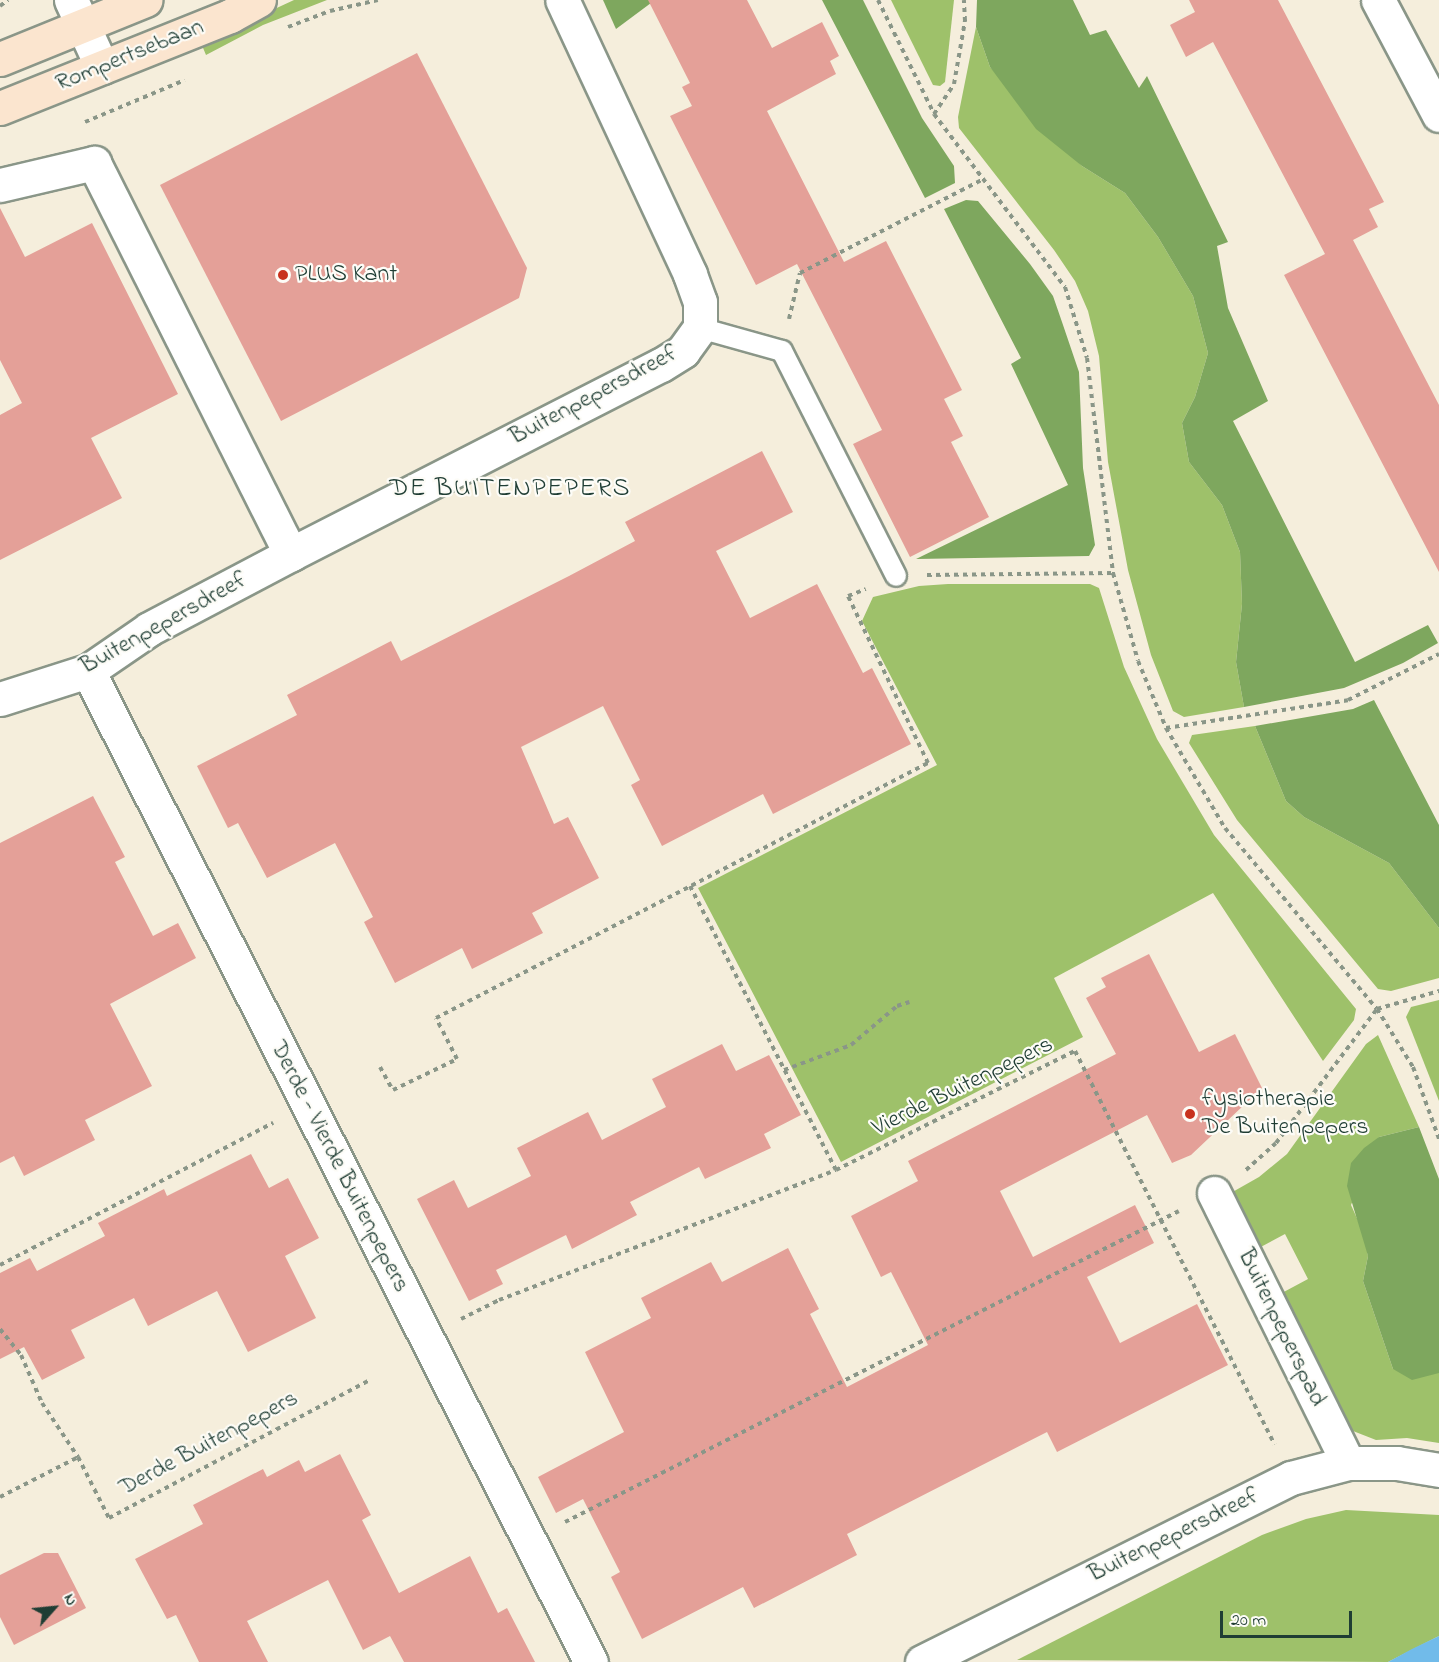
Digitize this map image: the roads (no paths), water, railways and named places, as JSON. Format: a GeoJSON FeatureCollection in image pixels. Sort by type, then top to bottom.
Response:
{"type":"FeatureCollection","features":[{"type":"Feature","properties":{"kind":"street","name":"Rompertsebaan"},"geometry":{"type":"LineString","coordinates":[[0,59],[77,12],[145,0]]}},
{"type":"Feature","properties":{"kind":"street","name":"Rompertsebaan"},"geometry":{"type":"LineString","coordinates":[[0,108],[230,16],[259,0]]}},
{"type":"Feature","properties":{"kind":"street","name":"Buitenpepersdreef"},"geometry":{"type":"LineString","coordinates":[[0,699],[88,671],[148,628],[662,365],[683,351],[700,328],[699,302],[690,274],[562,0]]}},
{"type":"Feature","properties":{"kind":"street"},"geometry":{"type":"LineString","coordinates":[[1378,0],[1439,116]]}},
{"type":"Feature","properties":{"kind":"street"},"geometry":{"type":"LineString","coordinates":[[77,12],[102,67]]}},
{"type":"Feature","properties":{"kind":"street"},"geometry":{"type":"LineString","coordinates":[[0,185],[94,163],[291,554]]}},
{"type":"Feature","properties":{"kind":"street","name":"Derde - Vierde Buitenpepers"},"geometry":{"type":"LineString","coordinates":[[88,671],[591,1662]]}},
{"type":"Feature","properties":{"kind":"street","name":"Buitenpeperspad"},"geometry":{"type":"LineString","coordinates":[[1214,1192],[1348,1463]]}},
{"type":"Feature","properties":{"kind":"street","name":"Buitenpepersdreef"},"geometry":{"type":"LineString","coordinates":[[922,1662],[956,1654],[1290,1478],[1348,1463],[1397,1463],[1439,1470]]}},
{"type":"Feature","properties":{"kind":"lane"},"geometry":{"type":"LineString","coordinates":[[700,328],[782,351],[896,576]]}},
{"type":"Feature","properties":{"kind":"water"},"geometry":{"type":"Polygon","coordinates":[[[1439,1636],[1439,1662],[1388,1662],[1412,1649],[1439,1636]]]}},
{"type":"Feature","properties":{"kind":"place","name":"PLUS Kant"},"geometry":{"type":"Point","coordinates":[283,275]}},
{"type":"Feature","properties":{"kind":"place","name":"fysiotherapie De Buitenpepers"},"geometry":{"type":"Point","coordinates":[1190,1114]}},
{"type":"Feature","properties":{"kind":"district","name":"DE BUITENPEPERS"},"geometry":{"type":"Point","coordinates":[510,490]}}]}
